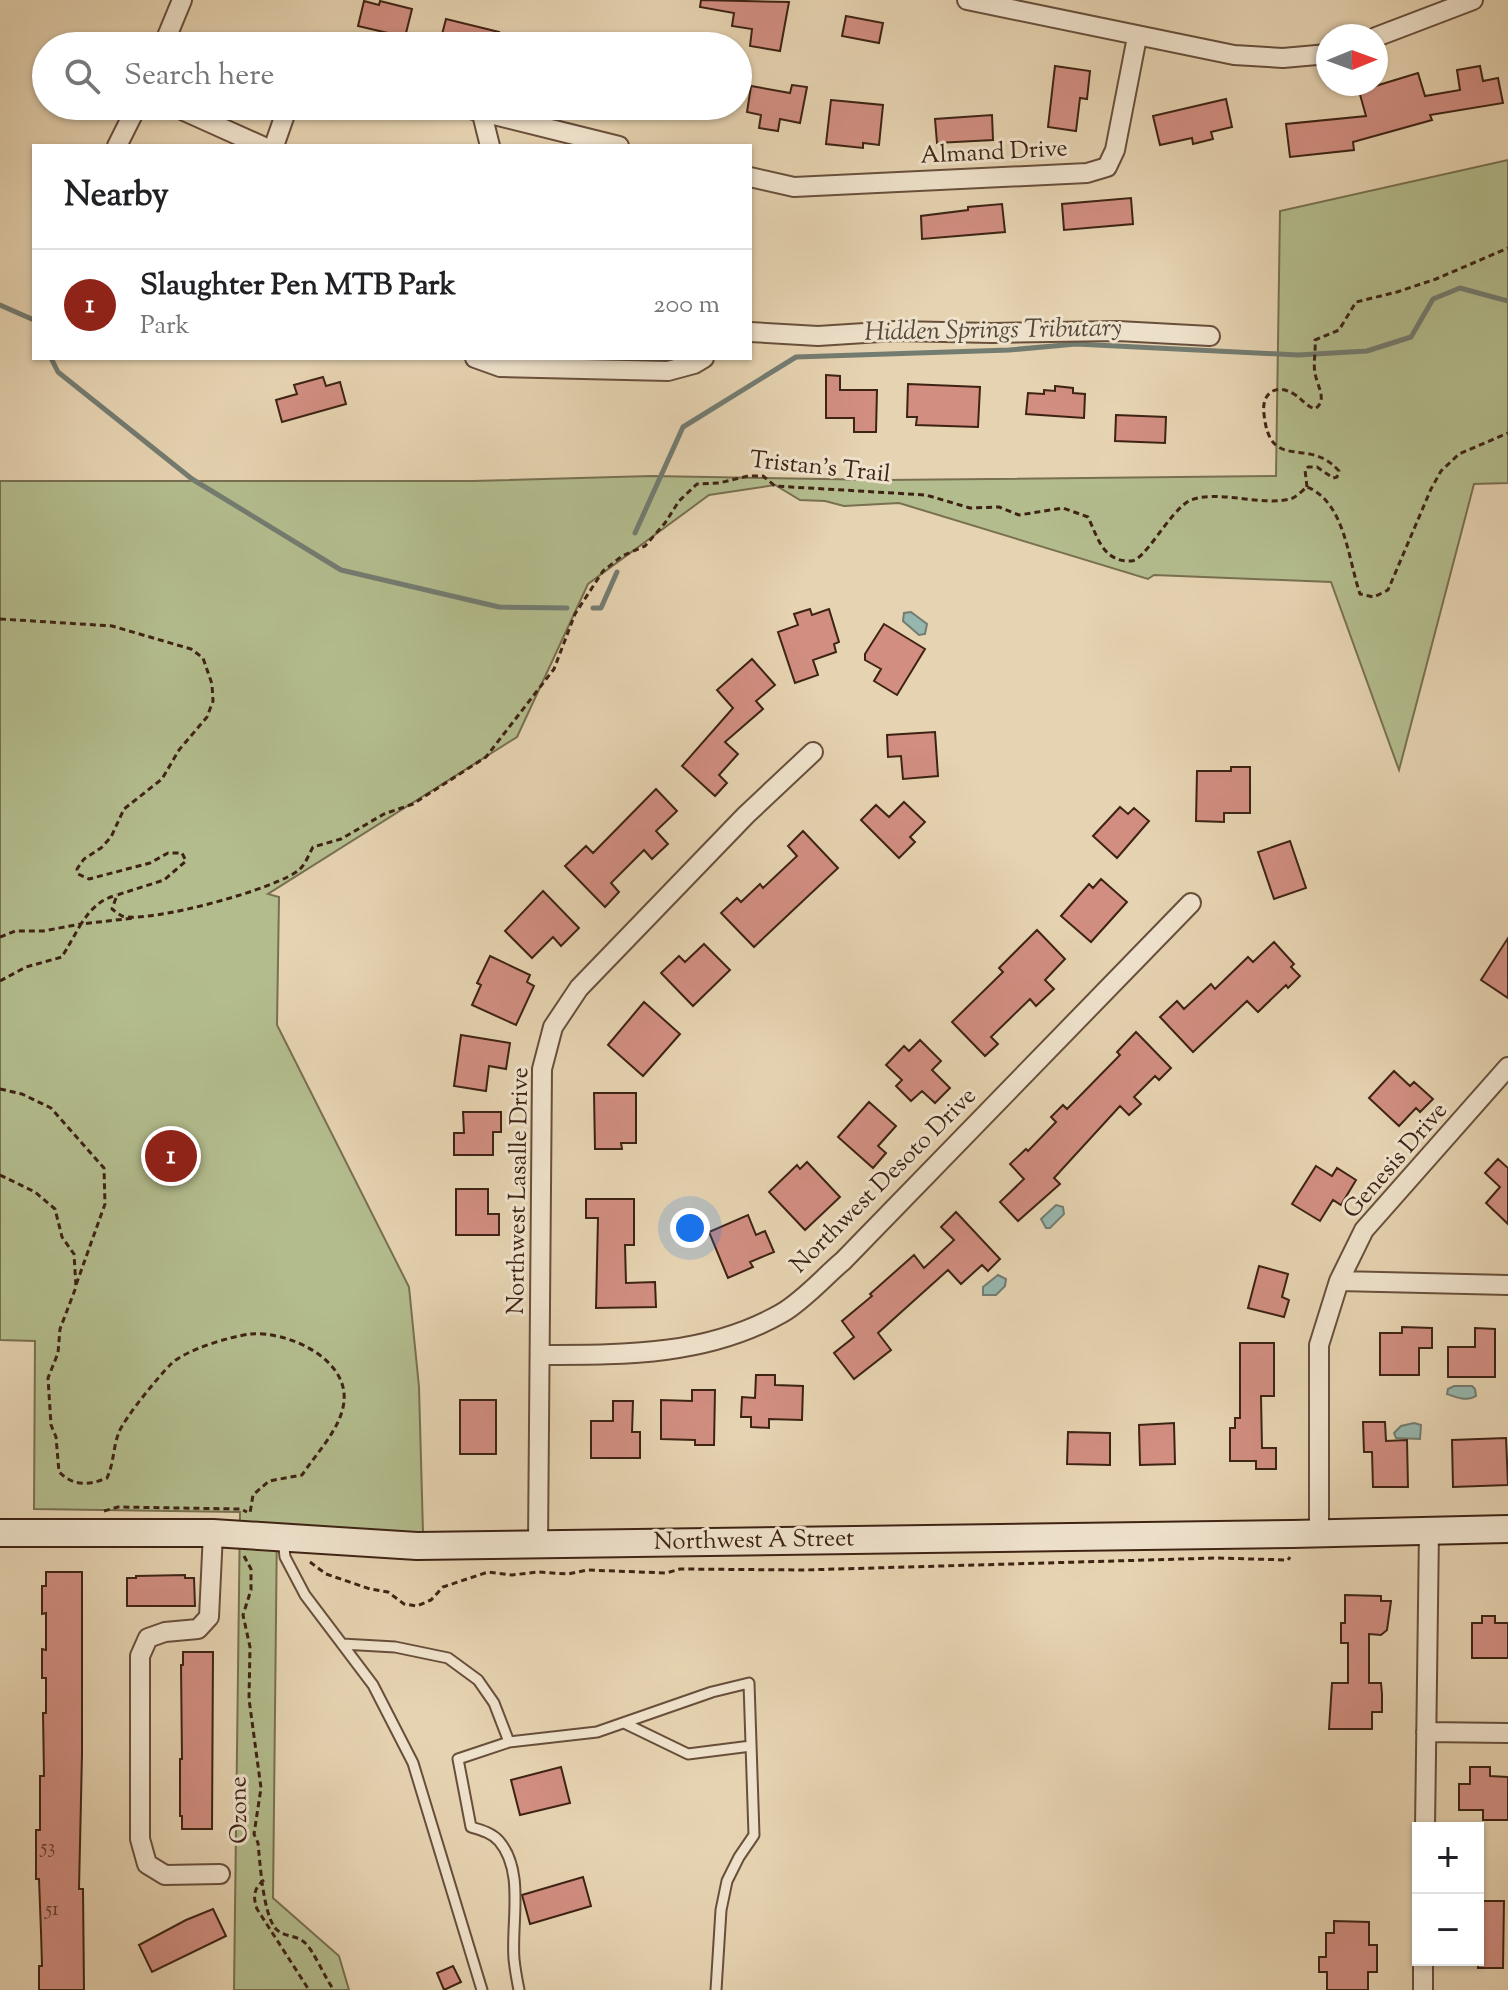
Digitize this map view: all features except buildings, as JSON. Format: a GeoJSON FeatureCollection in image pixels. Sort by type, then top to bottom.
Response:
{"type":"FeatureCollection","features":[{"type":"Feature","properties":{"kind":"street"},"geometry":{"type":"LineString","coordinates":[[169,32],[182,0]]}},
{"type":"Feature","properties":{"kind":"street"},"geometry":{"type":"LineString","coordinates":[[967,0],[1234,55],[1283,58],[1316,55]]}},
{"type":"Feature","properties":{"kind":"street"},"geometry":{"type":"LineString","coordinates":[[1388,32],[1473,0]]}},
{"type":"Feature","properties":{"kind":"street","name":"Almand Drive"},"geometry":{"type":"LineString","coordinates":[[752,177],[794,187],[1087,173],[1107,167],[1115,150],[1137,37]]}},
{"type":"Feature","properties":{"kind":"street"},"geometry":{"type":"LineString","coordinates":[[118,144],[130,120]]}},
{"type":"Feature","properties":{"kind":"street"},"geometry":{"type":"LineString","coordinates":[[204,120],[258,144]]}},
{"type":"Feature","properties":{"kind":"street"},"geometry":{"type":"LineString","coordinates":[[275,144],[283,120]]}},
{"type":"Feature","properties":{"kind":"street"},"geometry":{"type":"LineString","coordinates":[[484,120],[490,144]]}},
{"type":"Feature","properties":{"kind":"street"},"geometry":{"type":"LineString","coordinates":[[508,120],[610,144]]}},
{"type":"Feature","properties":{"kind":"street"},"geometry":{"type":"LineString","coordinates":[[752,333],[818,336],[896,331],[1118,331],[1210,336]]}},
{"type":"Feature","properties":{"kind":"street"},"geometry":{"type":"LineString","coordinates":[[481,360],[500,367],[668,371],[701,360]]}},
{"type":"Feature","properties":{"kind":"street","name":"Northwest Lasalle Drive"},"geometry":{"type":"LineString","coordinates":[[538,1544],[542,1069],[553,1027],[579,988],[736,826],[813,752]]}},
{"type":"Feature","properties":{"kind":"street","name":"Northwest Desoto Drive"},"geometry":{"type":"LineString","coordinates":[[540,1355],[670,1351],[725,1338],[783,1313],[843,1261],[1191,903]]}},
{"type":"Feature","properties":{"kind":"street","name":"Genesis Drive"},"geometry":{"type":"LineString","coordinates":[[1319,1533],[1319,1345],[1339,1281],[1364,1230],[1508,1067]]}},
{"type":"Feature","properties":{"kind":"street"},"geometry":{"type":"LineString","coordinates":[[1339,1281],[1508,1285]]}},
{"type":"Feature","properties":{"kind":"street","name":"Northwest A Street"},"geometry":{"type":"LineString","coordinates":[[0,1533],[213,1533],[417,1546],[1508,1529]]}},
{"type":"Feature","properties":{"kind":"street"},"geometry":{"type":"LineString","coordinates":[[1425,1822],[1429,1531]]}},
{"type":"Feature","properties":{"kind":"street"},"geometry":{"type":"LineString","coordinates":[[213,1533],[209,1617],[198,1629],[165,1632],[148,1638],[140,1656],[140,1839],[147,1864],[165,1875],[220,1874]]}},
{"type":"Feature","properties":{"kind":"street"},"geometry":{"type":"LineString","coordinates":[[1426,1732],[1508,1733]]}},
{"type":"Feature","properties":{"kind":"street"},"geometry":{"type":"LineString","coordinates":[[1423,1966],[1423,1990]]}},
{"type":"Feature","properties":{"kind":"lane"},"geometry":{"type":"LineString","coordinates":[[283,1539],[285,1557],[305,1595],[373,1685],[413,1763],[482,1990]]}},
{"type":"Feature","properties":{"kind":"lane"},"geometry":{"type":"LineString","coordinates":[[342,1644],[395,1647],[448,1658],[478,1680],[494,1703],[509,1742]]}},
{"type":"Feature","properties":{"kind":"lane"},"geometry":{"type":"LineString","coordinates":[[519,1990],[514,1959],[514,1889],[510,1864],[499,1842],[486,1832],[471,1827],[458,1759],[509,1742],[597,1732],[712,1692],[749,1683],[754,1835],[727,1881],[721,1910],[716,1990]]}},
{"type":"Feature","properties":{"kind":"lane"},"geometry":{"type":"LineString","coordinates":[[624,1723],[688,1754],[751,1746]]}},
{"type":"Feature","properties":{"kind":"path"},"geometry":{"type":"LineString","coordinates":[[1508,248],[1436,279],[1356,302],[1339,330],[1315,340],[1319,407],[1308,406],[1294,394],[1279,389],[1271,391],[1266,396],[1264,423],[1281,450],[1316,454],[1327,459],[1339,471],[1333,478],[1317,467],[1308,467],[1305,470],[1307,487],[1321,492],[1334,511],[1360,594],[1374,597],[1388,590],[1441,471],[1459,454],[1508,433]]}},
{"type":"Feature","properties":{"kind":"path","name":"Tristan's Trail"},"geometry":{"type":"LineString","coordinates":[[0,937],[15,931],[43,931],[146,917],[243,895],[300,869],[313,847],[341,839],[384,814],[413,804],[486,757],[554,669],[575,614],[603,571],[622,556],[645,546],[679,501],[697,484],[763,476],[775,486],[926,495],[970,508],[999,507],[1019,515],[1063,508],[1088,517],[1105,553],[1111,558],[1128,561],[1137,560],[1143,555],[1170,517],[1190,500],[1218,496],[1243,500],[1292,498],[1307,487]]}},
{"type":"Feature","properties":{"kind":"path"},"geometry":{"type":"LineString","coordinates":[[0,619],[112,626],[191,649],[203,658],[212,684],[213,701],[207,717],[179,750],[162,779],[124,809],[111,837],[84,859],[77,869],[78,874],[89,879],[150,863],[168,853],[182,853],[186,861],[164,880],[103,899],[81,924],[62,957],[26,967],[0,981]]}},
{"type":"Feature","properties":{"kind":"path"},"geometry":{"type":"LineString","coordinates":[[117,895],[112,909],[121,916],[146,917]]}},
{"type":"Feature","properties":{"kind":"path"},"geometry":{"type":"LineString","coordinates":[[0,1089],[22,1094],[51,1108],[104,1168],[105,1204],[60,1329],[58,1353],[48,1378],[51,1425],[56,1437],[59,1472],[69,1482],[90,1485],[107,1478],[121,1428],[173,1362],[196,1349],[251,1334],[288,1338],[328,1361],[341,1380],[344,1401],[339,1419],[302,1475],[269,1481],[253,1495],[250,1514]]}},
{"type":"Feature","properties":{"kind":"path"},"geometry":{"type":"LineString","coordinates":[[0,1175],[35,1192],[55,1209],[62,1237],[74,1254],[76,1287]]}},
{"type":"Feature","properties":{"kind":"path"},"geometry":{"type":"LineString","coordinates":[[305,1558],[326,1574],[388,1592],[404,1604],[417,1606],[431,1600],[443,1587],[488,1572],[512,1575],[538,1572],[568,1574],[587,1570],[666,1573],[680,1569],[804,1570],[1216,1558],[1288,1560],[1293,1552]]}},
{"type":"Feature","properties":{"kind":"path","name":"Ozone"},"geometry":{"type":"LineString","coordinates":[[244,1556],[251,1569],[251,1590],[243,1615],[250,1647],[249,1699],[261,1788],[254,1834],[268,1908],[274,1927],[304,1942],[334,1990]]}},
{"type":"Feature","properties":{"kind":"path"},"geometry":{"type":"LineString","coordinates":[[264,1880],[253,1898],[257,1909],[309,1990]]}},
{"type":"Feature","properties":{"kind":"green space"},"geometry":{"type":"Polygon","coordinates":[[[1508,160],[1508,483],[1474,484],[1399,770],[1331,582],[1154,575],[1148,579],[899,503],[844,506],[800,500],[775,485],[709,495],[588,584],[517,737],[268,894],[279,897],[277,1025],[409,1287],[419,1387],[423,1533],[277,1524],[273,1898],[339,1956],[349,1990],[234,1990],[240,1512],[34,1509],[35,1341],[0,1340],[0,481],[473,481],[651,476],[883,480],[1276,476],[1280,211],[1508,160]]]}},
{"type":"Feature","properties":{"kind":"water"},"geometry":{"type":"Polygon","coordinates":[[[911,612],[927,624],[925,634],[919,635],[903,621],[904,613],[911,612]]]}},
{"type":"Feature","properties":{"kind":"water"},"geometry":{"type":"Polygon","coordinates":[[[1056,1205],[1063,1207],[1064,1214],[1050,1228],[1046,1228],[1041,1219],[1056,1205]]]}},
{"type":"Feature","properties":{"kind":"water"},"geometry":{"type":"Polygon","coordinates":[[[998,1275],[1006,1279],[1005,1286],[996,1295],[983,1295],[983,1287],[998,1275]]]}},
{"type":"Feature","properties":{"kind":"water"},"geometry":{"type":"Polygon","coordinates":[[[1472,1386],[1476,1396],[1465,1399],[1447,1394],[1448,1389],[1472,1386]]]}},
{"type":"Feature","properties":{"kind":"water"},"geometry":{"type":"Polygon","coordinates":[[[1421,1425],[1420,1439],[1396,1438],[1394,1433],[1401,1426],[1421,1425]]]}},
{"type":"Feature","properties":{"kind":"waterway","name":"Hidden Springs Tributary"},"geometry":{"type":"LineString","coordinates":[[635,533],[683,427],[796,357],[1009,350],[1076,344],[1298,355],[1367,351],[1411,337],[1433,299],[1460,288],[1508,301]]}},
{"type":"Feature","properties":{"kind":"waterway","name":"Hidden Springs Tributary"},"geometry":{"type":"LineString","coordinates":[[0,305],[32,319]]}},
{"type":"Feature","properties":{"kind":"waterway","name":"Hidden Springs Tributary"},"geometry":{"type":"LineString","coordinates":[[52,360],[58,372],[192,479],[341,570],[499,607],[567,608]]}},
{"type":"Feature","properties":{"kind":"waterway","name":"Hidden Springs Tributary"},"geometry":{"type":"LineString","coordinates":[[593,608],[601,608],[617,572]]}},
{"type":"Feature","properties":{"kind":"place","name":"Slaughter Pen MTB Park"},"geometry":{"type":"Point","coordinates":[171,1156]}}]}
